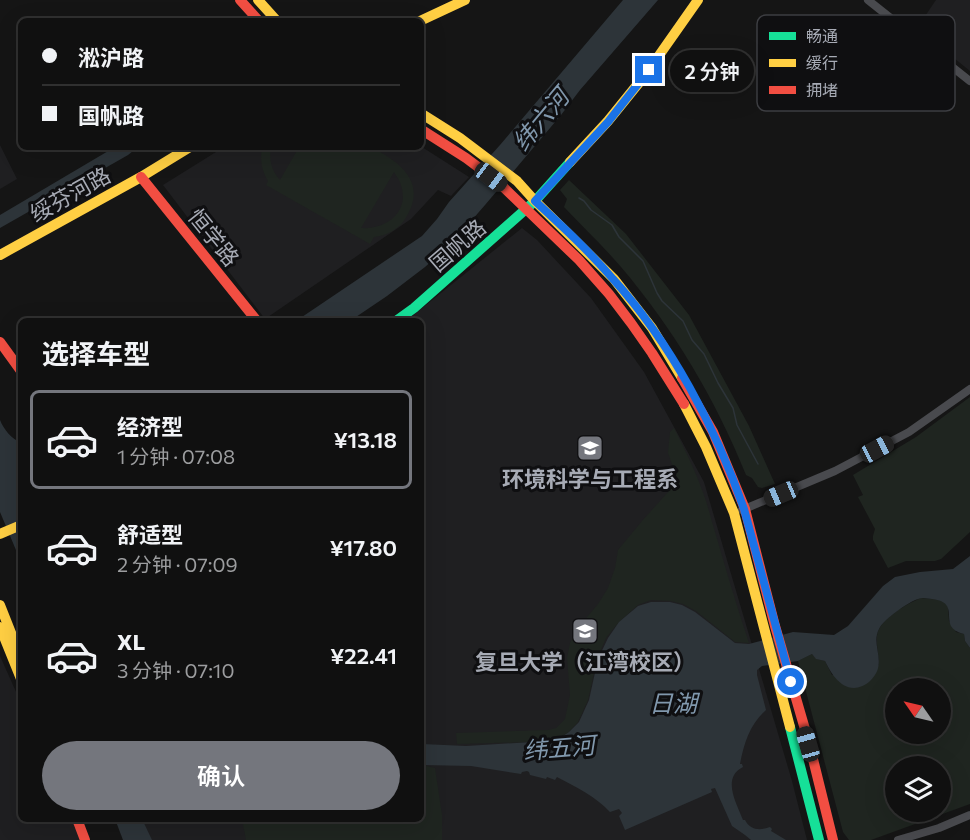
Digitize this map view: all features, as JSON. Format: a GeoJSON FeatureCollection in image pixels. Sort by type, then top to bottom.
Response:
{"type":"FeatureCollection","features":[{"type":"Feature","properties":{"kind":"main road"},"geometry":{"type":"LineString","coordinates":[[240,0],[256,18]]}},
{"type":"Feature","properties":{"kind":"main road"},"geometry":{"type":"LineString","coordinates":[[258,0],[273,18]]}},
{"type":"Feature","properties":{"kind":"main road"},"geometry":{"type":"LineString","coordinates":[[424,19],[465,0]]}},
{"type":"Feature","properties":{"kind":"main road","name":"国帆路"},"geometry":{"type":"LineString","coordinates":[[400,318],[527,210],[608,122],[646,74],[698,0]]}},
{"type":"Feature","properties":{"kind":"main road"},"geometry":{"type":"LineString","coordinates":[[424,115],[460,138],[518,181],[535,201],[614,279],[652,328],[684,378],[709,425],[734,481],[739,511],[770,627],[786,665],[833,840]]}},
{"type":"Feature","properties":{"kind":"main road"},"geometry":{"type":"LineString","coordinates":[[424,131],[473,163],[509,191],[585,266],[641,337],[673,387],[702,438],[723,485],[739,511]]}},
{"type":"Feature","properties":{"kind":"main road","name":"绥芬河路"},"geometry":{"type":"LineString","coordinates":[[0,255],[185,150]]}},
{"type":"Feature","properties":{"kind":"main road","name":"恒学路"},"geometry":{"type":"LineString","coordinates":[[141,177],[255,318]]}},
{"type":"Feature","properties":{"kind":"main road"},"geometry":{"type":"LineString","coordinates":[[0,342],[18,366]]}},
{"type":"Feature","properties":{"kind":"main road"},"geometry":{"type":"LineString","coordinates":[[0,604],[18,650]]}},
{"type":"Feature","properties":{"kind":"main road"},"geometry":{"type":"LineString","coordinates":[[0,627],[18,672]]}},
{"type":"Feature","properties":{"kind":"main road"},"geometry":{"type":"LineString","coordinates":[[770,627],[774,668],[819,840]]}},
{"type":"Feature","properties":{"kind":"main road"},"geometry":{"type":"LineString","coordinates":[[78,822],[85,840]]}},
{"type":"Feature","properties":{"kind":"main road"},"geometry":{"type":"LineString","coordinates":[[84,822],[91,840]]}},
{"type":"Feature","properties":{"kind":"street"},"geometry":{"type":"LineString","coordinates":[[868,0],[887,15]]}},
{"type":"Feature","properties":{"kind":"street"},"geometry":{"type":"LineString","coordinates":[[955,69],[970,81]]}},
{"type":"Feature","properties":{"kind":"street"},"geometry":{"type":"LineString","coordinates":[[739,511],[835,471],[909,432],[970,389]]}},
{"type":"Feature","properties":{"kind":"street"},"geometry":{"type":"LineString","coordinates":[[898,840],[939,828],[970,815]]}},
{"type":"Feature","properties":{"kind":"shaded area"},"geometry":{"type":"Polygon","coordinates":[[[936,0],[970,0],[970,71],[955,59],[955,15],[926,15],[936,0]]]}},
{"type":"Feature","properties":{"kind":"shaded area"},"geometry":{"type":"Polygon","coordinates":[[[0,145],[17,179],[0,189],[0,145]]]}},
{"type":"Feature","properties":{"kind":"shaded area"},"geometry":{"type":"Polygon","coordinates":[[[424,148],[469,177],[451,196],[438,190],[411,219],[266,318],[163,185],[219,150],[424,148]]]}},
{"type":"Feature","properties":{"kind":"shaded area"},"geometry":{"type":"Polygon","coordinates":[[[262,150],[271,150],[271,165],[280,180],[297,150],[376,150],[401,167],[412,182],[414,190],[411,209],[396,229],[388,234],[374,237],[370,244],[266,185],[268,181],[261,160],[262,150]],[[394,172],[361,228],[379,226],[394,217],[402,203],[400,183],[394,172]]]}},
{"type":"Feature","properties":{"kind":"shaded area"},"geometry":{"type":"Polygon","coordinates":[[[569,180],[626,234],[689,315],[749,426],[775,484],[758,487],[752,478],[746,475],[707,392],[675,340],[621,267],[564,207],[567,199],[560,190],[569,180]]]}},
{"type":"Feature","properties":{"kind":"shaded area","name":"复旦大学（江湾校区）"},"geometry":{"type":"Polygon","coordinates":[[[522,228],[537,240],[591,298],[644,372],[704,482],[792,781],[807,840],[138,840],[129,822],[424,822],[424,318],[410,318],[522,228]]]}},
{"type":"Feature","properties":{"kind":"shaded area"},"geometry":{"type":"Polygon","coordinates":[[[970,397],[970,532],[941,559],[906,561],[888,568],[873,540],[875,529],[858,497],[863,495],[853,475],[916,437],[970,397]]]}},
{"type":"Feature","properties":{"kind":"shaded area"},"geometry":{"type":"Polygon","coordinates":[[[674,428],[703,492],[749,643],[735,642],[696,611],[683,604],[651,600],[638,605],[619,622],[606,638],[597,659],[588,700],[578,722],[569,732],[557,739],[533,742],[457,744],[456,733],[548,730],[556,728],[565,719],[570,695],[567,658],[570,643],[577,629],[608,588],[618,550],[678,481],[668,453],[670,432],[674,428]]]}},
{"type":"Feature","properties":{"kind":"shaded area"},"geometry":{"type":"Polygon","coordinates":[[[921,598],[942,600],[948,607],[949,621],[956,632],[964,634],[965,641],[970,648],[970,804],[951,811],[951,756],[885,756],[885,822],[920,822],[871,840],[849,840],[843,832],[798,661],[812,654],[817,659],[825,661],[832,675],[879,665],[877,636],[879,630],[888,618],[921,598]]]}},
{"type":"Feature","properties":{"kind":"shaded area"},"geometry":{"type":"Polygon","coordinates":[[[0,656],[18,696],[18,822],[74,822],[83,840],[0,840],[0,656]]]}},
{"type":"Feature","properties":{"kind":"shaded area"},"geometry":{"type":"Polygon","coordinates":[[[424,765],[435,768],[442,815],[442,840],[246,840],[243,822],[424,822],[424,765]]]}},
{"type":"Feature","properties":{"kind":"water","name":"纬六河"},"geometry":{"type":"Polygon","coordinates":[[[623,0],[658,0],[452,243],[425,267],[354,318],[300,318],[422,236],[623,0]]]}},
{"type":"Feature","properties":{"kind":"water"},"geometry":{"type":"Polygon","coordinates":[[[110,150],[134,150],[0,228],[0,215],[110,150]]]}},
{"type":"Feature","properties":{"kind":"water"},"geometry":{"type":"Polygon","coordinates":[[[0,420],[8,433],[18,441],[18,555],[0,512],[0,420]]]}},
{"type":"Feature","properties":{"kind":"water","name":"日湖"},"geometry":{"type":"Polygon","coordinates":[[[970,556],[970,648],[965,641],[964,634],[951,626],[946,605],[941,601],[923,598],[905,605],[879,629],[876,642],[878,668],[870,681],[862,686],[854,688],[844,685],[836,678],[825,661],[816,659],[812,654],[798,661],[762,666],[757,670],[766,710],[760,715],[749,734],[740,764],[743,767],[736,772],[733,778],[732,792],[743,820],[756,829],[770,827],[771,831],[786,840],[751,840],[732,826],[715,788],[711,789],[712,792],[625,830],[619,816],[622,813],[619,809],[610,812],[592,797],[557,777],[555,780],[547,777],[546,779],[530,775],[527,771],[521,774],[471,766],[424,765],[424,744],[466,746],[557,740],[569,732],[579,722],[589,700],[598,659],[608,638],[619,622],[638,606],[651,602],[670,602],[682,605],[695,612],[735,643],[749,644],[793,632],[834,635],[848,626],[883,586],[895,577],[953,569],[970,556]]]}},
{"type":"Feature","properties":{"kind":"water"},"geometry":{"type":"Polygon","coordinates":[[[116,822],[143,822],[152,840],[123,840],[116,822]]]}},
{"type":"Feature","properties":{"kind":"waterway"},"geometry":{"type":"LineString","coordinates":[[579,198],[612,225],[619,237],[643,261],[662,301],[683,321],[692,340],[704,354],[733,408],[737,425],[758,464]]}},
{"type":"Feature","properties":{"kind":"traffic: fast"},"geometry":{"type":"LineString","coordinates":[[400,318],[535,201],[570,162]]}},
{"type":"Feature","properties":{"kind":"traffic: fast"},"geometry":{"type":"LineString","coordinates":[[790,727],[819,840]]}},
{"type":"Feature","properties":{"kind":"traffic: slow"},"geometry":{"type":"LineString","coordinates":[[258,0],[274,18]]}},
{"type":"Feature","properties":{"kind":"traffic: slow"},"geometry":{"type":"LineString","coordinates":[[424,19],[465,0]]}},
{"type":"Feature","properties":{"kind":"traffic: slow"},"geometry":{"type":"LineString","coordinates":[[570,162],[608,121],[646,74],[698,0]]}},
{"type":"Feature","properties":{"kind":"traffic: slow"},"geometry":{"type":"LineString","coordinates":[[424,115],[460,138],[517,181],[614,279],[652,328],[682,378]]}},
{"type":"Feature","properties":{"kind":"traffic: slow"},"geometry":{"type":"LineString","coordinates":[[0,255],[185,150]]}},
{"type":"Feature","properties":{"kind":"traffic: slow"},"geometry":{"type":"LineString","coordinates":[[684,404],[706,447],[734,513],[790,727]]}},
{"type":"Feature","properties":{"kind":"traffic: slow"},"geometry":{"type":"LineString","coordinates":[[0,534],[18,526]]}},
{"type":"Feature","properties":{"kind":"traffic: slow"},"geometry":{"type":"LineString","coordinates":[[0,605],[18,650]]}},
{"type":"Feature","properties":{"kind":"traffic: slow"},"geometry":{"type":"LineString","coordinates":[[0,627],[18,672]]}},
{"type":"Feature","properties":{"kind":"traffic: jam"},"geometry":{"type":"LineString","coordinates":[[240,0],[256,18]]}},
{"type":"Feature","properties":{"kind":"traffic: jam"},"geometry":{"type":"LineString","coordinates":[[424,131],[498,182],[579,260],[631,323],[684,404]]}},
{"type":"Feature","properties":{"kind":"traffic: jam"},"geometry":{"type":"LineString","coordinates":[[141,177],[255,318]]}},
{"type":"Feature","properties":{"kind":"traffic: jam"},"geometry":{"type":"LineString","coordinates":[[0,342],[18,367]]}},
{"type":"Feature","properties":{"kind":"traffic: jam"},"geometry":{"type":"LineString","coordinates":[[682,378],[713,432],[745,509],[833,840]]}},
{"type":"Feature","properties":{"kind":"traffic: jam"},"geometry":{"type":"LineString","coordinates":[[78,822],[85,840]]}},
{"type":"Feature","properties":{"kind":"place","name":"环境科学与工程系"},"geometry":{"type":"Point","coordinates":[590,448]}},
{"type":"Feature","properties":{"kind":"place","name":"复旦大学（江湾校区）"},"geometry":{"type":"Point","coordinates":[585,631]}},
{"type":"Feature","properties":{"kind":"route"},"geometry":{"type":"LineString","coordinates":[[649,70],[608,122],[535,201],[592,256],[633,303],[684,378],[713,432],[744,509],[791,682]]}},
{"type":"Feature","properties":{"kind":"water label","name":"纬五河"},"geometry":{"type":"Point","coordinates":[559,747]}}]}
